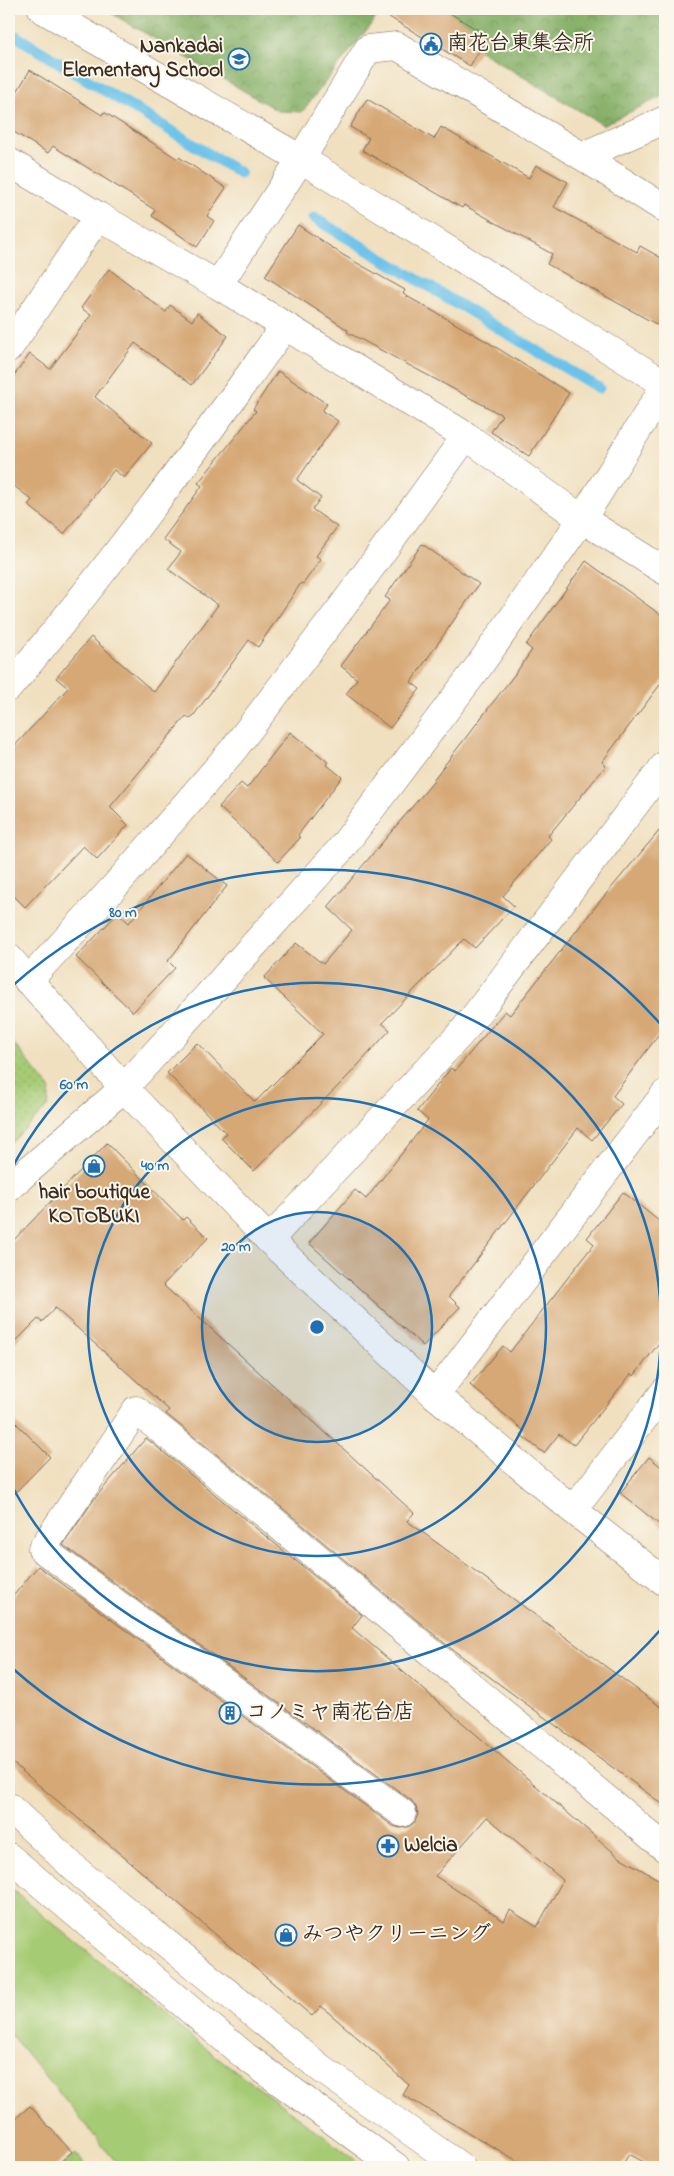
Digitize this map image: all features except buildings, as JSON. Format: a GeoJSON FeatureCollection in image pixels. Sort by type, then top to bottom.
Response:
{"type":"FeatureCollection","features":[{"type":"Feature","properties":{"kind":"street"},"geometry":{"type":"LineString","coordinates":[[9,1187],[124,1088],[340,850],[479,666],[582,519],[665,385],[301,159],[42,9]]}},
{"type":"Feature","properties":{"kind":"street"},"geometry":{"type":"LineString","coordinates":[[218,285],[301,159],[368,49],[398,46],[582,156],[665,209]]}},
{"type":"Feature","properties":{"kind":"street"},"geometry":{"type":"LineString","coordinates":[[582,156],[665,120]]}},
{"type":"Feature","properties":{"kind":"street"},"geometry":{"type":"LineString","coordinates":[[9,162],[218,285],[466,436],[582,519],[665,571]]}},
{"type":"Feature","properties":{"kind":"street"},"geometry":{"type":"LineString","coordinates":[[9,348],[98,216]]}},
{"type":"Feature","properties":{"kind":"street"},"geometry":{"type":"LineString","coordinates":[[9,687],[68,616],[151,509],[285,326]]}},
{"type":"Feature","properties":{"kind":"street"},"geometry":{"type":"LineString","coordinates":[[28,981],[116,885],[233,750],[342,607],[466,436]]}},
{"type":"Feature","properties":{"kind":"street"},"geometry":{"type":"LineString","coordinates":[[269,1240],[465,1029],[665,765]]}},
{"type":"Feature","properties":{"kind":"street"},"geometry":{"type":"LineString","coordinates":[[9,958],[124,1088],[269,1240],[435,1395],[573,1510],[665,1582]]}},
{"type":"Feature","properties":{"kind":"street"},"geometry":{"type":"LineString","coordinates":[[435,1395],[665,1094]]}},
{"type":"Feature","properties":{"kind":"street"},"geometry":{"type":"LineString","coordinates":[[573,1510],[665,1392]]}},
{"type":"Feature","properties":{"kind":"street"},"geometry":{"type":"LineString","coordinates":[[402,1813],[42,1549],[136,1410],[247,1499],[665,1848]]}},
{"type":"Feature","properties":{"kind":"street"},"geometry":{"type":"LineString","coordinates":[[9,1807],[82,1875],[316,2064],[461,2167]]}},
{"type":"Feature","properties":{"kind":"street"},"geometry":{"type":"LineString","coordinates":[[9,1857],[245,2056],[396,2167]]}},
{"type":"Feature","properties":{"kind":"green space","name":"Nankadai Elementary School"},"geometry":{"type":"Polygon","coordinates":[[[104,9],[383,9],[302,112],[278,111],[104,9]]]}},
{"type":"Feature","properties":{"kind":"green space"},"geometry":{"type":"Polygon","coordinates":[[[410,9],[665,9],[665,95],[603,125],[410,9]]]}},
{"type":"Feature","properties":{"kind":"green space"},"geometry":{"type":"Polygon","coordinates":[[[9,1038],[50,1088],[48,1106],[11,1143],[9,1139],[9,1038]]]}},
{"type":"Feature","properties":{"kind":"green space"},"geometry":{"type":"Polygon","coordinates":[[[9,1887],[197,2042],[365,2167],[120,2167],[13,2037],[9,2036],[9,1887]]]}},
{"type":"Feature","properties":{"kind":"green space"},"geometry":{"type":"Polygon","coordinates":[[[76,2154],[87,2167],[61,2167],[76,2154]]]}},
{"type":"Feature","properties":{"kind":"waterway"},"geometry":{"type":"LineString","coordinates":[[9,32],[240,173]]}},
{"type":"Feature","properties":{"kind":"waterway"},"geometry":{"type":"LineString","coordinates":[[314,218],[599,388]]}},
{"type":"Feature","properties":{"kind":"place","name":"南花台東集会所"},"geometry":{"type":"Point","coordinates":[431,44]}},
{"type":"Feature","properties":{"kind":"place","name":"Nankadai Elementary School"},"geometry":{"type":"Point","coordinates":[239,59]}},
{"type":"Feature","properties":{"kind":"place","name":"hair boutique KOTOBUKI"},"geometry":{"type":"Point","coordinates":[94,1166]}},
{"type":"Feature","properties":{"kind":"place","name":"コノミヤ南花台店"},"geometry":{"type":"Point","coordinates":[230,1713]}},
{"type":"Feature","properties":{"kind":"place","name":"Welcia"},"geometry":{"type":"Point","coordinates":[388,1846]}},
{"type":"Feature","properties":{"kind":"place","name":"みつやクリーニング"},"geometry":{"type":"Point","coordinates":[286,1935]}}]}
